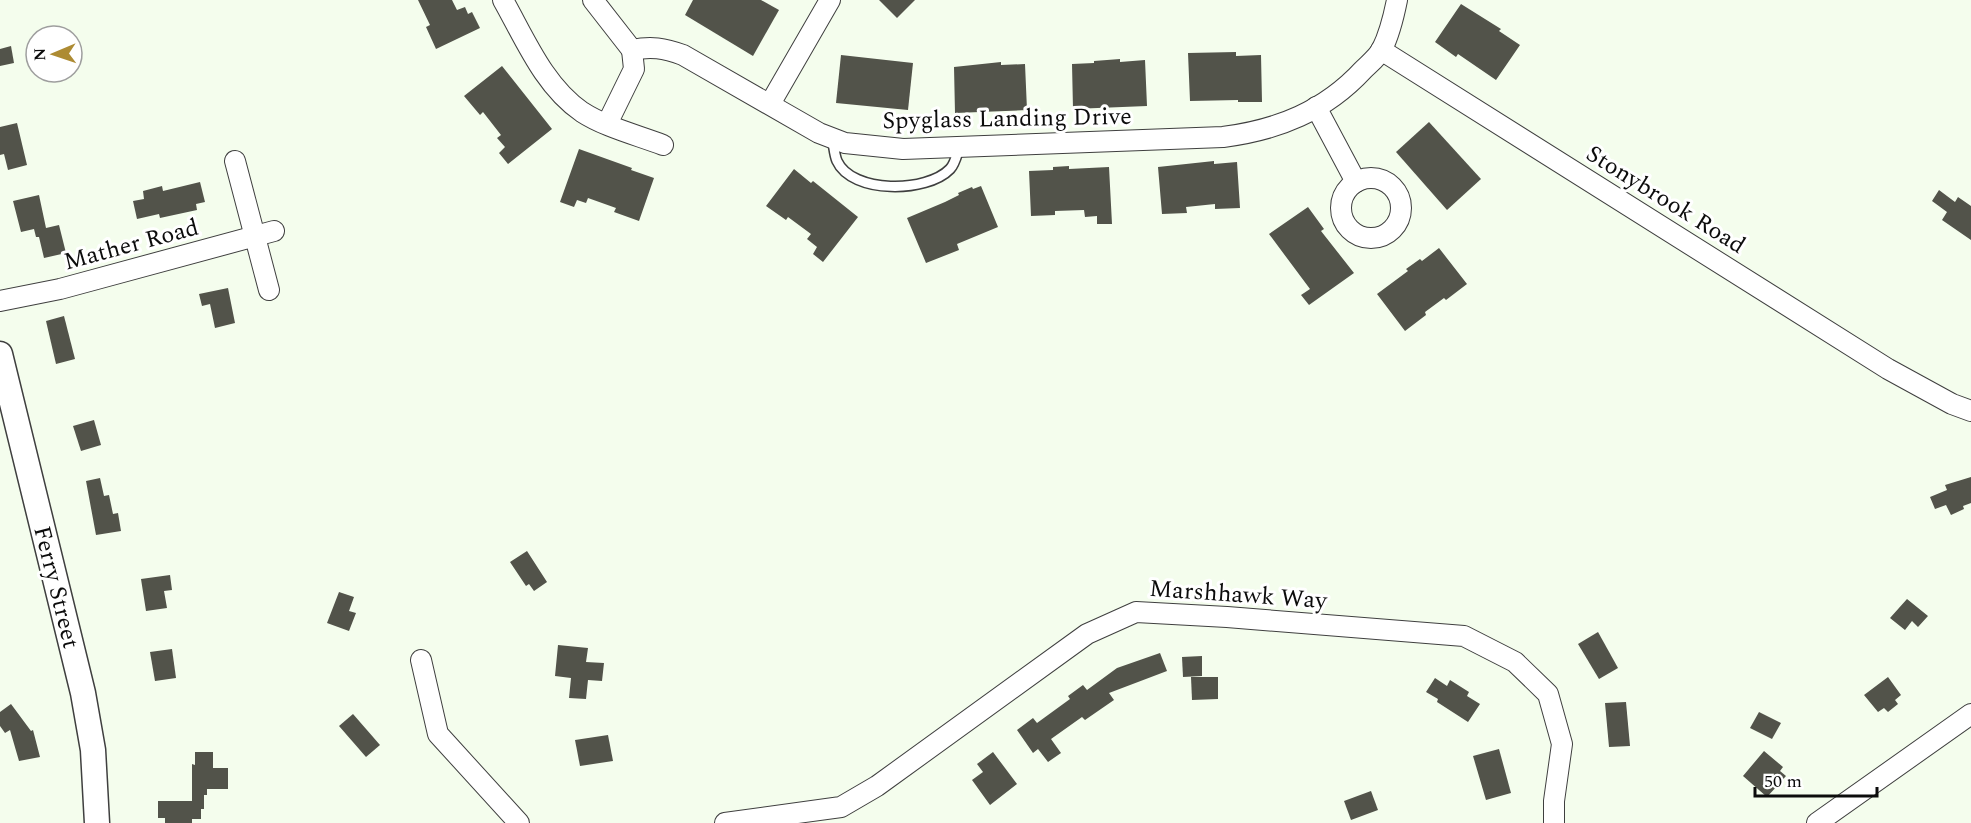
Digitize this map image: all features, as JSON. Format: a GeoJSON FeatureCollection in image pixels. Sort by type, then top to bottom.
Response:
{"type":"FeatureCollection","features":[{"type":"Feature","properties":{"kind":"street"},"geometry":{"type":"LineString","coordinates":[[503,0],[551,84],[567,101],[584,113],[663,145]]}},
{"type":"Feature","properties":{"kind":"street"},"geometry":{"type":"LineString","coordinates":[[593,0],[632,50],[634,69],[607,123]]}},
{"type":"Feature","properties":{"kind":"street"},"geometry":{"type":"LineString","coordinates":[[770,104],[830,0]]}},
{"type":"Feature","properties":{"kind":"street"},"geometry":{"type":"LineString","coordinates":[[1381,50],[1397,0]]}},
{"type":"Feature","properties":{"kind":"street","name":"Spyglass Landing Drive"},"geometry":{"type":"LineString","coordinates":[[632,50],[646,47],[664,48],[683,55],[819,133],[845,143],[903,149],[1250,133],[1275,127],[1303,116],[1357,77],[1381,50]]}},
{"type":"Feature","properties":{"kind":"street","name":"Stonybrook Road"},"geometry":{"type":"LineString","coordinates":[[1381,50],[1888,369],[1952,404],[1971,411]]}},
{"type":"Feature","properties":{"kind":"street"},"geometry":{"type":"LineString","coordinates":[[1316,107],[1356,182]]}},
{"type":"Feature","properties":{"kind":"street"},"geometry":{"type":"LineString","coordinates":[[235,161],[264,234],[269,290]]}},
{"type":"Feature","properties":{"kind":"street","name":"Mather Road"},"geometry":{"type":"LineString","coordinates":[[0,301],[60,290],[264,234]]}},
{"type":"Feature","properties":{"kind":"street","name":"Ferry Street"},"geometry":{"type":"LineString","coordinates":[[0,354],[83,693],[93,750],[97,823]]}},
{"type":"Feature","properties":{"kind":"street","name":"Marshhawk Way"},"geometry":{"type":"LineString","coordinates":[[725,823],[840,807],[877,786],[1087,634],[1136,612],[1464,636],[1515,662],[1548,694],[1562,744],[1554,801],[1554,823]]}},
{"type":"Feature","properties":{"kind":"street"},"geometry":{"type":"LineString","coordinates":[[421,660],[438,734],[519,823]]}},
{"type":"Feature","properties":{"kind":"street"},"geometry":{"type":"LineString","coordinates":[[1817,823],[1971,714]]}},
{"type":"Feature","properties":{"kind":"lane"},"geometry":{"type":"LineString","coordinates":[[832,138],[838,162],[850,175],[874,184],[898,187],[927,182],[951,169],[960,147]]}},
{"type":"Feature","properties":{"kind":"building"},"geometry":{"type":"Polygon","coordinates":[[[418,0],[452,0],[457,10],[465,7],[468,14],[472,12],[480,28],[436,49],[426,27],[430,25],[418,0]]]}},
{"type":"Feature","properties":{"kind":"building"},"geometry":{"type":"Polygon","coordinates":[[[693,0],[761,0],[779,10],[753,56],[685,15],[693,0]]]}},
{"type":"Feature","properties":{"kind":"building"},"geometry":{"type":"Polygon","coordinates":[[[879,0],[915,0],[897,18],[879,0]]]}},
{"type":"Feature","properties":{"kind":"building"},"geometry":{"type":"Polygon","coordinates":[[[1461,4],[1501,29],[1499,31],[1520,45],[1496,80],[1458,54],[1456,57],[1435,42],[1461,4]]]}},
{"type":"Feature","properties":{"kind":"building"},"geometry":{"type":"Polygon","coordinates":[[[11,46],[14,63],[0,66],[0,49],[11,46]]]}},
{"type":"Feature","properties":{"kind":"building"},"geometry":{"type":"Polygon","coordinates":[[[1236,52],[1236,56],[1261,55],[1262,102],[1190,101],[1188,53],[1236,52]]]}},
{"type":"Feature","properties":{"kind":"building"},"geometry":{"type":"Polygon","coordinates":[[[841,55],[913,63],[908,110],[836,103],[841,55]]]}},
{"type":"Feature","properties":{"kind":"building"},"geometry":{"type":"Polygon","coordinates":[[[1120,59],[1120,62],[1145,60],[1147,106],[1073,109],[1072,64],[1120,59]]]}},
{"type":"Feature","properties":{"kind":"building"},"geometry":{"type":"Polygon","coordinates":[[[1001,62],[1001,65],[1025,64],[1027,110],[955,113],[954,67],[1001,62]]]}},
{"type":"Feature","properties":{"kind":"building"},"geometry":{"type":"Polygon","coordinates":[[[502,66],[552,129],[508,164],[499,153],[505,147],[497,138],[501,135],[483,112],[480,115],[464,96],[502,66]]]}},
{"type":"Feature","properties":{"kind":"building"},"geometry":{"type":"Polygon","coordinates":[[[1429,122],[1481,179],[1447,210],[1396,152],[1429,122]]]}},
{"type":"Feature","properties":{"kind":"building"},"geometry":{"type":"Polygon","coordinates":[[[17,123],[27,165],[8,170],[4,154],[0,155],[0,127],[17,123]]]}},
{"type":"Feature","properties":{"kind":"building"},"geometry":{"type":"Polygon","coordinates":[[[579,149],[654,178],[639,221],[614,212],[616,208],[588,198],[586,203],[577,200],[574,207],[560,202],[579,149]]]}},
{"type":"Feature","properties":{"kind":"building"},"geometry":{"type":"Polygon","coordinates":[[[1214,161],[1214,164],[1237,162],[1240,208],[1215,209],[1215,204],[1186,207],[1187,213],[1162,214],[1158,167],[1214,161]]]}},
{"type":"Feature","properties":{"kind":"building"},"geometry":{"type":"Polygon","coordinates":[[[1069,166],[1069,169],[1109,167],[1112,224],[1097,224],[1097,216],[1085,217],[1084,210],[1055,211],[1055,215],[1031,216],[1029,171],[1053,170],[1053,167],[1069,166]]]}},
{"type":"Feature","properties":{"kind":"building"},"geometry":{"type":"Polygon","coordinates":[[[794,169],[858,217],[823,262],[813,254],[817,247],[807,239],[811,234],[788,217],[786,220],[766,206],[794,169]]]}},
{"type":"Feature","properties":{"kind":"building"},"geometry":{"type":"Polygon","coordinates":[[[200,182],[205,202],[196,204],[197,210],[160,218],[159,214],[137,219],[133,201],[144,199],[143,191],[162,186],[163,191],[200,182]]]}},
{"type":"Feature","properties":{"kind":"building"},"geometry":{"type":"Polygon","coordinates":[[[981,186],[998,227],[957,244],[959,250],[926,263],[907,218],[945,202],[959,195],[958,193],[981,186]]]}},
{"type":"Feature","properties":{"kind":"building"},"geometry":{"type":"Polygon","coordinates":[[[1939,190],[1955,202],[1958,197],[1971,206],[1971,240],[1942,220],[1947,212],[1932,201],[1939,190]]]}},
{"type":"Feature","properties":{"kind":"building"},"geometry":{"type":"Polygon","coordinates":[[[39,195],[46,228],[59,225],[66,253],[44,258],[39,237],[36,237],[34,229],[21,232],[13,201],[39,195]]]}},
{"type":"Feature","properties":{"kind":"building"},"geometry":{"type":"Polygon","coordinates":[[[1308,207],[1324,229],[1321,231],[1354,273],[1309,305],[1301,295],[1310,289],[1269,234],[1308,207]]]}},
{"type":"Feature","properties":{"kind":"building"},"geometry":{"type":"Polygon","coordinates":[[[1439,248],[1467,284],[1425,312],[1426,315],[1405,331],[1377,294],[1408,271],[1406,269],[1420,259],[1422,261],[1439,248]]]}},
{"type":"Feature","properties":{"kind":"building"},"geometry":{"type":"Polygon","coordinates":[[[228,288],[235,323],[215,328],[210,304],[202,306],[199,294],[228,288]]]}},
{"type":"Feature","properties":{"kind":"building"},"geometry":{"type":"Polygon","coordinates":[[[64,316],[75,359],[56,364],[46,321],[64,316]]]}},
{"type":"Feature","properties":{"kind":"building"},"geometry":{"type":"Polygon","coordinates":[[[94,420],[101,445],[81,451],[73,426],[94,420]]]}},
{"type":"Feature","properties":{"kind":"building"},"geometry":{"type":"Polygon","coordinates":[[[1971,477],[1971,503],[1951,515],[1946,505],[1935,509],[1930,497],[1947,490],[1945,485],[1971,477]]]}},
{"type":"Feature","properties":{"kind":"building"},"geometry":{"type":"Polygon","coordinates":[[[100,478],[104,496],[109,495],[113,514],[118,513],[121,531],[96,535],[86,481],[100,478]]]}},
{"type":"Feature","properties":{"kind":"building"},"geometry":{"type":"Polygon","coordinates":[[[527,551],[547,582],[534,591],[529,584],[526,586],[510,562],[527,551]]]}},
{"type":"Feature","properties":{"kind":"building"},"geometry":{"type":"Polygon","coordinates":[[[170,575],[172,590],[164,591],[167,608],[146,611],[141,579],[170,575]]]}},
{"type":"Feature","properties":{"kind":"building"},"geometry":{"type":"Polygon","coordinates":[[[339,592],[354,597],[349,611],[356,613],[349,631],[327,623],[339,592]]]}},
{"type":"Feature","properties":{"kind":"building"},"geometry":{"type":"Polygon","coordinates":[[[1907,599],[1928,616],[1918,627],[1912,621],[1905,630],[1890,618],[1907,599]]]}},
{"type":"Feature","properties":{"kind":"building"},"geometry":{"type":"Polygon","coordinates":[[[1598,632],[1618,668],[1599,679],[1578,644],[1598,632]]]}},
{"type":"Feature","properties":{"kind":"building"},"geometry":{"type":"Polygon","coordinates":[[[558,645],[588,648],[586,662],[604,663],[602,681],[588,680],[586,699],[569,698],[571,678],[555,676],[558,645]]]}},
{"type":"Feature","properties":{"kind":"building"},"geometry":{"type":"Polygon","coordinates":[[[172,649],[176,678],[155,681],[150,652],[172,649]]]}},
{"type":"Feature","properties":{"kind":"building"},"geometry":{"type":"Polygon","coordinates":[[[1160,653],[1167,671],[1109,693],[1114,700],[1085,720],[1082,717],[1051,739],[1061,753],[1048,762],[1038,749],[1033,753],[1017,730],[1033,718],[1037,723],[1070,699],[1068,696],[1083,685],[1087,690],[1117,668],[1160,653]]]}},
{"type":"Feature","properties":{"kind":"building"},"geometry":{"type":"Polygon","coordinates":[[[1202,656],[1202,676],[1183,677],[1182,657],[1202,656]]]}},
{"type":"Feature","properties":{"kind":"building"},"geometry":{"type":"Polygon","coordinates":[[[1191,677],[1218,677],[1218,699],[1192,700],[1191,677]]]}},
{"type":"Feature","properties":{"kind":"building"},"geometry":{"type":"Polygon","coordinates":[[[1888,677],[1901,695],[1895,700],[1898,704],[1888,712],[1884,708],[1878,712],[1864,695],[1888,677]]]}},
{"type":"Feature","properties":{"kind":"building"},"geometry":{"type":"Polygon","coordinates":[[[1435,678],[1447,686],[1450,680],[1469,692],[1467,696],[1480,704],[1468,722],[1426,692],[1435,678]]]}},
{"type":"Feature","properties":{"kind":"building"},"geometry":{"type":"Polygon","coordinates":[[[1626,702],[1630,746],[1609,747],[1605,703],[1626,702]]]}},
{"type":"Feature","properties":{"kind":"building"},"geometry":{"type":"Polygon","coordinates":[[[11,704],[31,731],[33,730],[40,757],[19,761],[10,730],[5,733],[0,726],[0,712],[11,704]]]}},
{"type":"Feature","properties":{"kind":"building"},"geometry":{"type":"Polygon","coordinates":[[[1759,712],[1781,723],[1772,739],[1750,728],[1759,712]]]}},
{"type":"Feature","properties":{"kind":"building"},"geometry":{"type":"Polygon","coordinates":[[[353,714],[380,745],[366,757],[339,726],[353,714]]]}},
{"type":"Feature","properties":{"kind":"building"},"geometry":{"type":"Polygon","coordinates":[[[608,735],[613,761],[580,766],[575,740],[608,735]]]}},
{"type":"Feature","properties":{"kind":"building"},"geometry":{"type":"Polygon","coordinates":[[[1499,749],[1511,793],[1486,800],[1473,756],[1499,749]]]}},
{"type":"Feature","properties":{"kind":"building"},"geometry":{"type":"Polygon","coordinates":[[[1764,751],[1783,767],[1780,771],[1786,776],[1767,797],[1743,776],[1764,751]]]}},
{"type":"Feature","properties":{"kind":"building"},"geometry":{"type":"Polygon","coordinates":[[[195,752],[213,752],[213,768],[228,768],[228,789],[207,789],[207,795],[204,795],[204,809],[201,809],[201,819],[192,819],[192,823],[165,823],[165,818],[158,818],[158,801],[192,801],[192,764],[195,765],[195,752]]]}},
{"type":"Feature","properties":{"kind":"building"},"geometry":{"type":"Polygon","coordinates":[[[993,752],[1017,784],[990,805],[972,780],[983,772],[977,764],[993,752]]]}},
{"type":"Feature","properties":{"kind":"building"},"geometry":{"type":"Polygon","coordinates":[[[1371,791],[1378,810],[1351,820],[1344,801],[1371,791]]]}}]}
